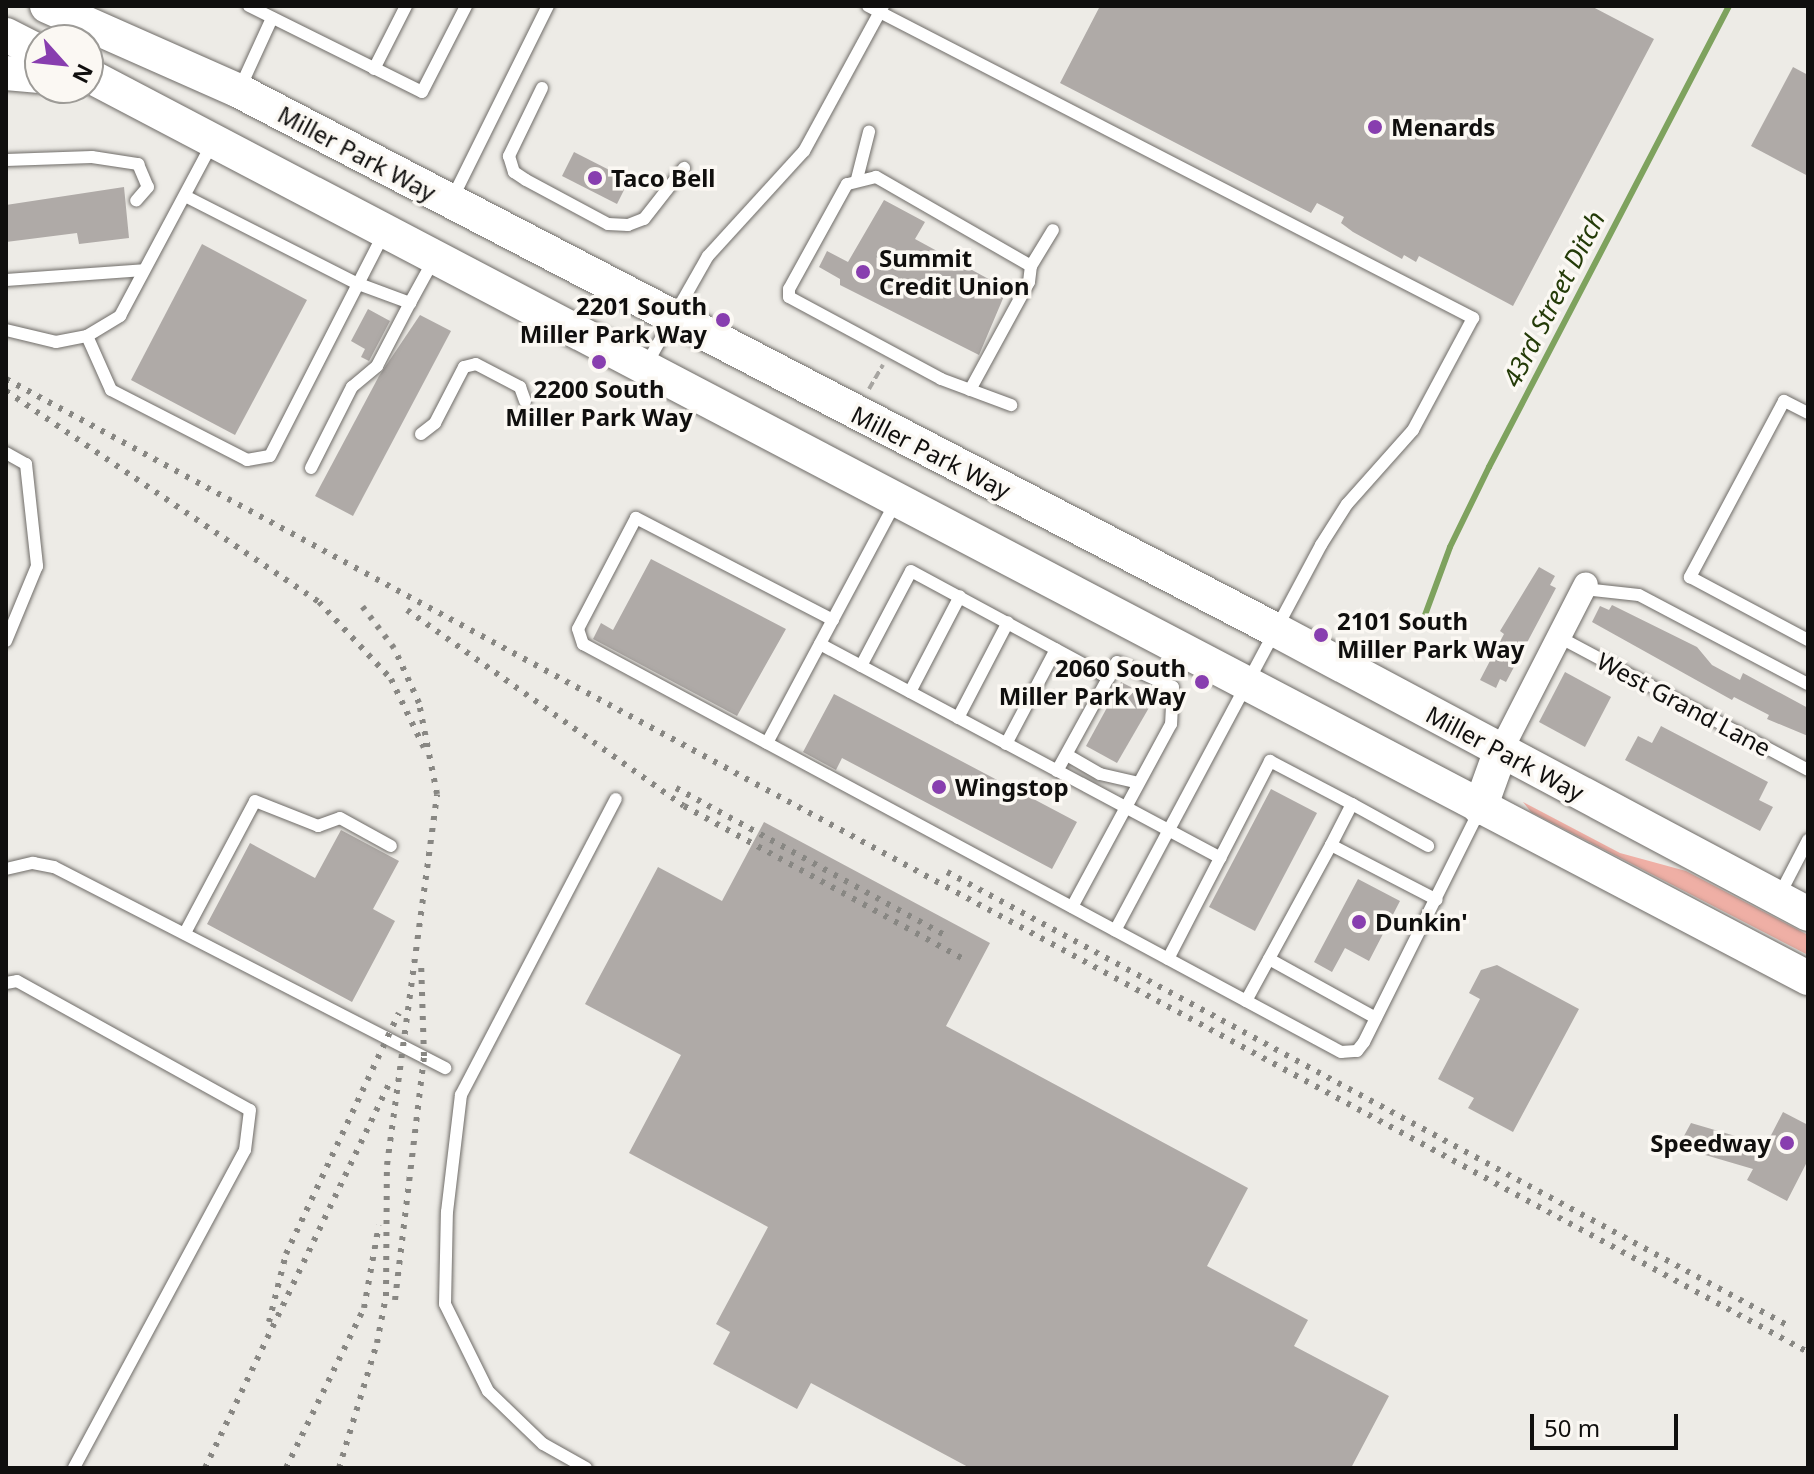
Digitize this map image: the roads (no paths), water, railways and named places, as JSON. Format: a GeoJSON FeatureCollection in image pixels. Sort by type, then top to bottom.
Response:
{"type":"FeatureCollection","features":[{"type":"Feature","properties":{"kind":"main road","name":"Miller Park Way"},"geometry":{"type":"LineString","coordinates":[[47,6],[239,91],[1274,629],[1808,914]]}},
{"type":"Feature","properties":{"kind":"main road"},"geometry":{"type":"LineString","coordinates":[[76,6],[117,37]]}},
{"type":"Feature","properties":{"kind":"main road"},"geometry":{"type":"LineString","coordinates":[[6,35],[24,44]]}},
{"type":"Feature","properties":{"kind":"main road"},"geometry":{"type":"LineString","coordinates":[[104,83],[215,138],[434,258],[1808,978]]}},
{"type":"Feature","properties":{"kind":"main road"},"geometry":{"type":"LineString","coordinates":[[104,91],[136,98]]}},
{"type":"Feature","properties":{"kind":"main road"},"geometry":{"type":"LineString","coordinates":[[215,138],[239,91]]}},
{"type":"Feature","properties":{"kind":"main road"},"geometry":{"type":"LineString","coordinates":[[1480,808],[1501,750]]}},
{"type":"Feature","properties":{"kind":"street"},"geometry":{"type":"LineString","coordinates":[[1501,750],[1585,587]]}},
{"type":"Feature","properties":{"kind":"lane"},"geometry":{"type":"LineString","coordinates":[[249,6],[422,92],[466,6]]}},
{"type":"Feature","properties":{"kind":"lane"},"geometry":{"type":"LineString","coordinates":[[374,69],[406,6]]}},
{"type":"Feature","properties":{"kind":"lane"},"geometry":{"type":"LineString","coordinates":[[450,202],[548,6]]}},
{"type":"Feature","properties":{"kind":"lane"},"geometry":{"type":"LineString","coordinates":[[644,367],[669,317],[708,256],[804,151],[877,8],[1473,318],[1413,430],[1347,504],[1274,629],[1115,930]]}},
{"type":"Feature","properties":{"kind":"lane"},"geometry":{"type":"LineString","coordinates":[[239,91],[272,18]]}},
{"type":"Feature","properties":{"kind":"lane"},"geometry":{"type":"LineString","coordinates":[[542,88],[509,156],[514,172],[526,180],[608,224],[628,225],[644,219],[684,168]]}},
{"type":"Feature","properties":{"kind":"lane"},"geometry":{"type":"LineString","coordinates":[[857,179],[869,132]]}},
{"type":"Feature","properties":{"kind":"lane"},"geometry":{"type":"LineString","coordinates":[[6,330],[56,342],[87,336],[120,316],[215,138]]}},
{"type":"Feature","properties":{"kind":"lane"},"geometry":{"type":"LineString","coordinates":[[6,160],[92,157],[138,164],[148,187],[136,201]]}},
{"type":"Feature","properties":{"kind":"lane"},"geometry":{"type":"LineString","coordinates":[[1011,405],[970,390],[890,353],[789,297],[789,289],[840,192],[857,179],[876,177],[1031,266]]}},
{"type":"Feature","properties":{"kind":"lane"},"geometry":{"type":"LineString","coordinates":[[185,196],[356,283],[410,303]]}},
{"type":"Feature","properties":{"kind":"lane"},"geometry":{"type":"LineString","coordinates":[[970,390],[1029,282],[1031,266],[1053,230]]}},
{"type":"Feature","properties":{"kind":"lane"},"geometry":{"type":"LineString","coordinates":[[87,336],[111,390],[247,460],[270,456],[356,283],[385,232]]}},
{"type":"Feature","properties":{"kind":"lane"},"geometry":{"type":"LineString","coordinates":[[311,468],[352,387],[377,366],[434,258]]}},
{"type":"Feature","properties":{"kind":"lane"},"geometry":{"type":"LineString","coordinates":[[6,280],[144,270]]}},
{"type":"Feature","properties":{"kind":"lane"},"geometry":{"type":"LineString","coordinates":[[421,434],[435,423],[464,367],[476,364],[520,387],[525,401]]}},
{"type":"Feature","properties":{"kind":"lane"},"geometry":{"type":"LineString","coordinates":[[1808,413],[1784,401],[1690,577],[1808,640]]}},
{"type":"Feature","properties":{"kind":"lane"},"geometry":{"type":"LineString","coordinates":[[6,453],[26,464],[37,566],[6,641]]}},
{"type":"Feature","properties":{"kind":"lane"},"geometry":{"type":"LineString","coordinates":[[767,743],[896,501]]}},
{"type":"Feature","properties":{"kind":"lane"},"geometry":{"type":"LineString","coordinates":[[833,620],[636,518],[578,629],[583,644],[1246,1001],[1350,1053],[1364,1042],[1480,808]]}},
{"type":"Feature","properties":{"kind":"lane"},"geometry":{"type":"LineString","coordinates":[[861,666],[911,571],[1109,678]]}},
{"type":"Feature","properties":{"kind":"lane"},"geometry":{"type":"LineString","coordinates":[[1585,587],[1639,595],[1808,684]]}},
{"type":"Feature","properties":{"kind":"lane"},"geometry":{"type":"LineString","coordinates":[[910,692],[960,596]]}},
{"type":"Feature","properties":{"kind":"lane"},"geometry":{"type":"LineString","coordinates":[[958,718],[1008,622]]}},
{"type":"Feature","properties":{"kind":"lane","name":"West Grand Lane"},"geometry":{"type":"LineString","coordinates":[[1559,637],[1808,770]]}},
{"type":"Feature","properties":{"kind":"lane"},"geometry":{"type":"LineString","coordinates":[[820,644],[1220,858]]}},
{"type":"Feature","properties":{"kind":"lane"},"geometry":{"type":"LineString","coordinates":[[1006,744],[1056,649]]}},
{"type":"Feature","properties":{"kind":"lane"},"geometry":{"type":"LineString","coordinates":[[1057,771],[1117,662],[1173,687],[1171,724],[1072,907]]}},
{"type":"Feature","properties":{"kind":"lane"},"geometry":{"type":"LineString","coordinates":[[1067,755],[1100,774],[1138,783]]}},
{"type":"Feature","properties":{"kind":"lane"},"geometry":{"type":"LineString","coordinates":[[1168,959],[1270,761],[1428,846]]}},
{"type":"Feature","properties":{"kind":"lane"},"geometry":{"type":"LineString","coordinates":[[586,1468],[543,1444],[488,1391],[445,1304],[447,1212],[461,1095],[616,799]]}},
{"type":"Feature","properties":{"kind":"lane"},"geometry":{"type":"LineString","coordinates":[[186,931],[255,801],[318,826],[340,818],[391,846]]}},
{"type":"Feature","properties":{"kind":"lane"},"geometry":{"type":"LineString","coordinates":[[1246,1001],[1352,804]]}},
{"type":"Feature","properties":{"kind":"lane"},"geometry":{"type":"LineString","coordinates":[[1778,898],[1808,840]]}},
{"type":"Feature","properties":{"kind":"lane"},"geometry":{"type":"LineString","coordinates":[[1331,845],[1437,900]]}},
{"type":"Feature","properties":{"kind":"lane"},"geometry":{"type":"LineString","coordinates":[[6,869],[33,863],[54,867],[186,931],[445,1068]]}},
{"type":"Feature","properties":{"kind":"lane"},"geometry":{"type":"LineString","coordinates":[[1269,959],[1376,1018]]}},
{"type":"Feature","properties":{"kind":"lane"},"geometry":{"type":"LineString","coordinates":[[6,983],[17,981],[250,1110],[245,1150],[74,1468]]}},
{"type":"Feature","properties":{"kind":"waterway","name":"43rd Street Ditch"},"geometry":{"type":"LineString","coordinates":[[1425,615],[1450,547],[1489,467],[1729,6]]}},
{"type":"Feature","properties":{"kind":"railway"},"geometry":{"type":"LineString","coordinates":[[6,379],[1808,1352]]}},
{"type":"Feature","properties":{"kind":"railway"},"geometry":{"type":"LineString","coordinates":[[6,391],[319,602],[391,679],[424,748]]}},
{"type":"Feature","properties":{"kind":"railway"},"geometry":{"type":"LineString","coordinates":[[339,1468],[377,1343],[386,1296],[387,1165],[437,794],[419,703],[394,648],[359,602]]}},
{"type":"Feature","properties":{"kind":"railway"},"geometry":{"type":"LineString","coordinates":[[407,610],[684,806],[967,961]]}},
{"type":"Feature","properties":{"kind":"railway"},"geometry":{"type":"LineString","coordinates":[[676,788],[946,936]]}},
{"type":"Feature","properties":{"kind":"railway"},"geometry":{"type":"LineString","coordinates":[[947,872],[1787,1325]]}},
{"type":"Feature","properties":{"kind":"railway"},"geometry":{"type":"LineString","coordinates":[[395,1300],[424,1056],[421,961]]}},
{"type":"Feature","properties":{"kind":"railway"},"geometry":{"type":"LineString","coordinates":[[269,1322],[286,1254],[399,1013]]}},
{"type":"Feature","properties":{"kind":"railway"},"geometry":{"type":"LineString","coordinates":[[205,1468],[390,1082]]}},
{"type":"Feature","properties":{"kind":"railway"},"geometry":{"type":"LineString","coordinates":[[286,1468],[364,1308],[379,1225]]}},
{"type":"Feature","properties":{"kind":"place","name":"Menards"},"geometry":{"type":"Point","coordinates":[1375,127]}},
{"type":"Feature","properties":{"kind":"place","name":"Taco Bell"},"geometry":{"type":"Point","coordinates":[595,178]}},
{"type":"Feature","properties":{"kind":"place","name":"Summit Credit Union"},"geometry":{"type":"Point","coordinates":[863,272]}},
{"type":"Feature","properties":{"kind":"place","name":"2201 South Miller Park Way"},"geometry":{"type":"Point","coordinates":[723,320]}},
{"type":"Feature","properties":{"kind":"place","name":"2200 South Miller Park Way"},"geometry":{"type":"Point","coordinates":[599,362]}},
{"type":"Feature","properties":{"kind":"place","name":"2101 South Miller Park Way"},"geometry":{"type":"Point","coordinates":[1321,635]}},
{"type":"Feature","properties":{"kind":"place","name":"2060 South Miller Park Way"},"geometry":{"type":"Point","coordinates":[1202,682]}},
{"type":"Feature","properties":{"kind":"place","name":"Wingstop"},"geometry":{"type":"Point","coordinates":[939,787]}},
{"type":"Feature","properties":{"kind":"place","name":"Dunkin'"},"geometry":{"type":"Point","coordinates":[1359,922]}},
{"type":"Feature","properties":{"kind":"place","name":"Speedway"},"geometry":{"type":"Point","coordinates":[1787,1143]}}]}
